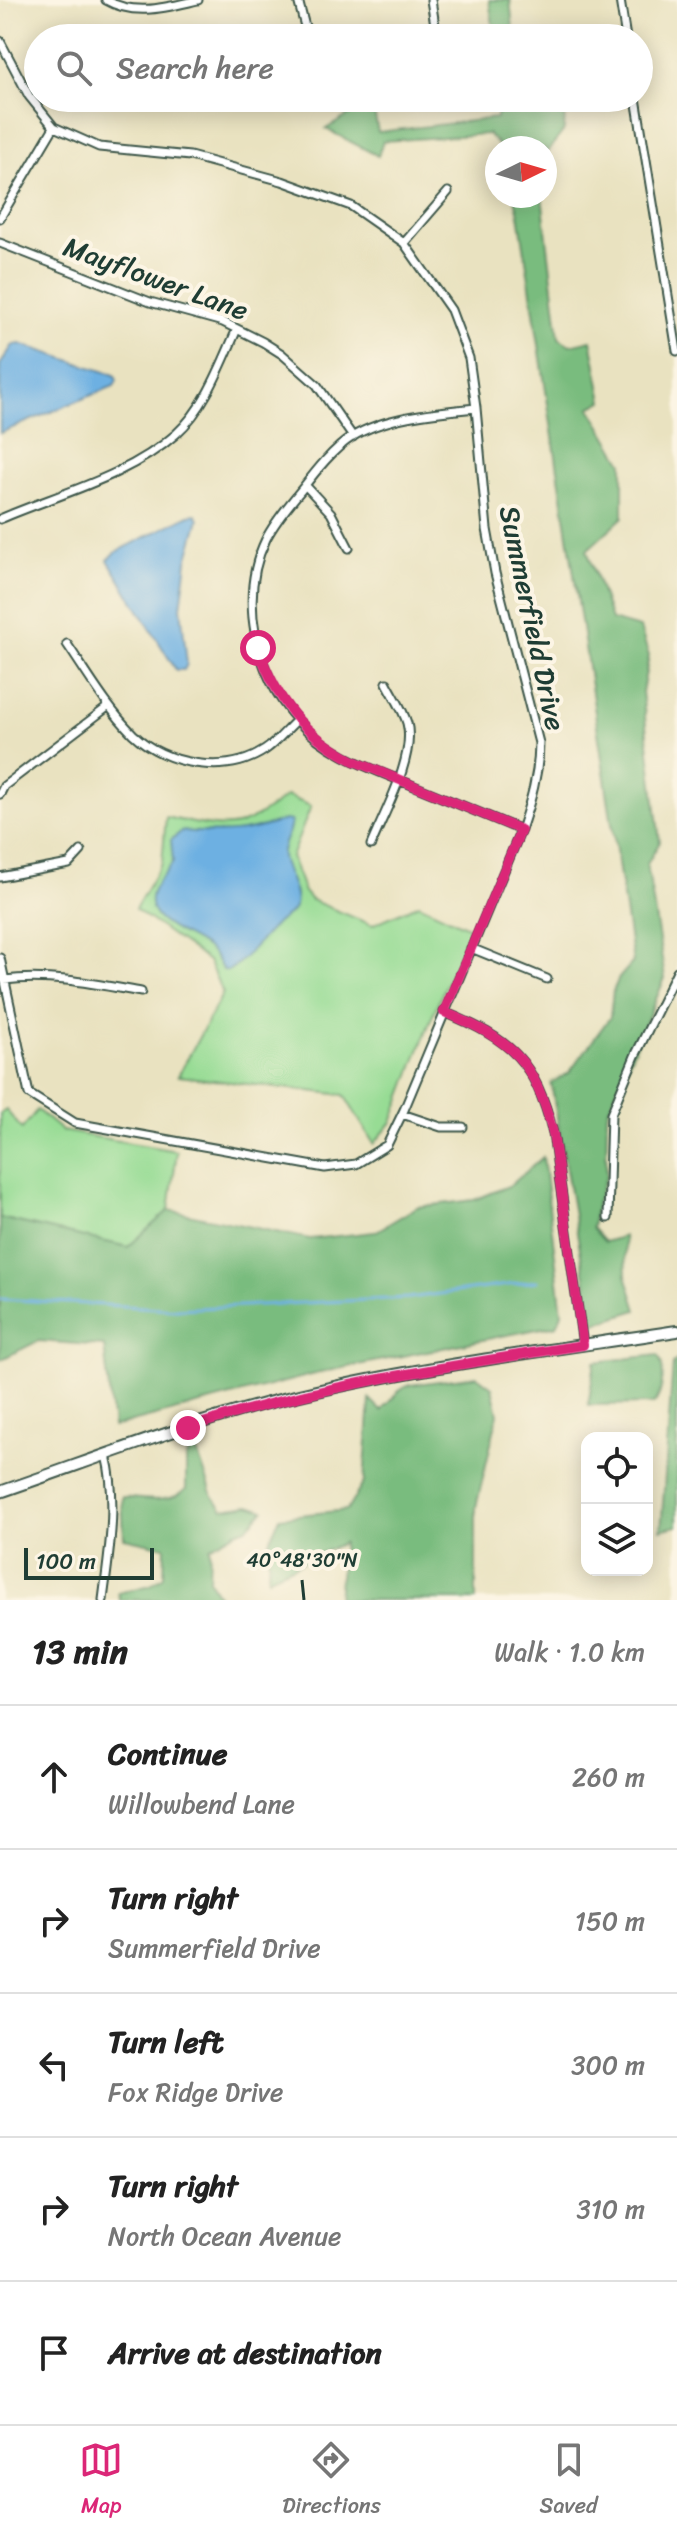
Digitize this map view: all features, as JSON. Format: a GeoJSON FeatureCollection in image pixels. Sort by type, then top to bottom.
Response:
{"type":"FeatureCollection","features":[{"type":"Feature","properties":{"kind":"main road"},"geometry":{"type":"LineString","coordinates":[[0,1492],[250,1408],[310,1392],[405,1373],[677,1331]]}},
{"type":"Feature","properties":{"kind":"street"},"geometry":{"type":"LineString","coordinates":[[106,0],[120,8],[155,10],[198,0]]}},
{"type":"Feature","properties":{"kind":"street"},"geometry":{"type":"LineString","coordinates":[[298,0],[304,24]]}},
{"type":"Feature","properties":{"kind":"street"},"geometry":{"type":"LineString","coordinates":[[431,0],[435,24]]}},
{"type":"Feature","properties":{"kind":"street"},"geometry":{"type":"LineString","coordinates":[[620,0],[624,24]]}},
{"type":"Feature","properties":{"kind":"street","name":"Summerfield Drive"},"geometry":{"type":"LineString","coordinates":[[0,41],[24,87]]}},
{"type":"Feature","properties":{"kind":"street","name":"Summerfield Drive"},"geometry":{"type":"LineString","coordinates":[[0,958],[29,1094],[75,1123],[325,1168],[356,1164],[387,1145],[402,1114],[521,830],[534,791],[539,743],[495,573],[487,529],[471,369],[451,310],[404,243],[351,206],[282,181],[190,156],[99,147],[54,127],[42,112]]}},
{"type":"Feature","properties":{"kind":"street"},"geometry":{"type":"LineString","coordinates":[[638,112],[677,351]]}},
{"type":"Feature","properties":{"kind":"street"},"geometry":{"type":"LineString","coordinates":[[0,218],[54,127]]}},
{"type":"Feature","properties":{"kind":"street"},"geometry":{"type":"LineString","coordinates":[[404,243],[448,192]]}},
{"type":"Feature","properties":{"kind":"street","name":"Mayflower Lane"},"geometry":{"type":"LineString","coordinates":[[0,243],[150,302],[210,317],[237,329],[282,354],[299,368],[317,385],[353,437]]}},
{"type":"Feature","properties":{"kind":"street"},"geometry":{"type":"LineString","coordinates":[[0,519],[129,467],[176,434],[212,386],[237,329]]}},
{"type":"Feature","properties":{"kind":"street"},"geometry":{"type":"LineString","coordinates":[[476,408],[400,419],[353,437],[323,464],[266,539],[258,564],[253,621],[262,659],[274,688],[297,720],[329,748],[521,830]]}},
{"type":"Feature","properties":{"kind":"street"},"geometry":{"type":"LineString","coordinates":[[305,485],[331,513],[349,548]]}},
{"type":"Feature","properties":{"kind":"street"},"geometry":{"type":"LineString","coordinates":[[67,644],[109,706],[141,741],[183,761],[203,765],[230,763],[263,751],[297,720]]}},
{"type":"Feature","properties":{"kind":"street"},"geometry":{"type":"LineString","coordinates":[[371,845],[407,751],[407,723],[387,683]]}},
{"type":"Feature","properties":{"kind":"street"},"geometry":{"type":"LineString","coordinates":[[1,788],[109,706]]}},
{"type":"Feature","properties":{"kind":"street"},"geometry":{"type":"LineString","coordinates":[[0,877],[69,864],[81,851]]}},
{"type":"Feature","properties":{"kind":"street"},"geometry":{"type":"LineString","coordinates":[[471,948],[547,979]]}},
{"type":"Feature","properties":{"kind":"street"},"geometry":{"type":"LineString","coordinates":[[608,1218],[611,1114],[635,1056],[677,971]]}},
{"type":"Feature","properties":{"kind":"street"},"geometry":{"type":"LineString","coordinates":[[4,980],[51,978],[141,992]]}},
{"type":"Feature","properties":{"kind":"street"},"geometry":{"type":"LineString","coordinates":[[444,1012],[481,1027],[509,1047],[536,1079],[545,1100],[553,1133],[583,1345]]}},
{"type":"Feature","properties":{"kind":"street"},"geometry":{"type":"LineString","coordinates":[[402,1114],[441,1127],[463,1127]]}},
{"type":"Feature","properties":{"kind":"street"},"geometry":{"type":"LineString","coordinates":[[103,1600],[113,1503],[106,1455]]}},
{"type":"Feature","properties":{"kind":"green space"},"geometry":{"type":"Polygon","coordinates":[[[489,0],[510,0],[513,24],[493,24],[489,0]]]}},
{"type":"Feature","properties":{"kind":"green space"},"geometry":{"type":"Polygon","coordinates":[[[354,112],[374,112],[378,132],[496,118],[497,112],[565,112],[564,130],[557,139],[557,136],[488,134],[383,141],[378,156],[326,129],[354,112]]]}},
{"type":"Feature","properties":{"kind":"green space"},"geometry":{"type":"Polygon","coordinates":[[[517,208],[543,208],[559,338],[570,345],[591,340],[603,401],[590,408],[623,463],[623,517],[587,550],[611,620],[640,628],[649,656],[642,692],[660,842],[647,864],[665,978],[607,1113],[606,1177],[592,1228],[605,1242],[624,1236],[626,1275],[637,1310],[593,1324],[551,1083],[569,1073],[610,1017],[613,991],[619,978],[633,962],[517,208]]]}},
{"type":"Feature","properties":{"kind":"green space"},"geometry":{"type":"Polygon","coordinates":[[[287,796],[311,806],[291,857],[304,892],[311,900],[372,925],[419,904],[470,928],[392,1122],[374,1144],[344,1095],[178,1076],[223,993],[208,961],[135,909],[162,863],[166,817],[211,826],[237,825],[287,796]]]}},
{"type":"Feature","properties":{"kind":"green space"},"geometry":{"type":"Polygon","coordinates":[[[6,1110],[22,1129],[37,1110],[62,1131],[177,1151],[169,1210],[128,1247],[0,1218],[0,1114],[6,1110]]]}},
{"type":"Feature","properties":{"kind":"green space"},"geometry":{"type":"Polygon","coordinates":[[[543,1157],[562,1313],[557,1325],[323,1372],[113,1427],[104,1346],[38,1341],[0,1360],[0,1218],[128,1247],[169,1210],[310,1239],[375,1232],[417,1207],[474,1200],[511,1185],[543,1157]]]}},
{"type":"Feature","properties":{"kind":"green space"},"geometry":{"type":"Polygon","coordinates":[[[658,1355],[662,1380],[654,1404],[588,1405],[595,1362],[658,1355]]]}},
{"type":"Feature","properties":{"kind":"green space"},"geometry":{"type":"Polygon","coordinates":[[[677,1360],[677,1526],[661,1530],[673,1363],[677,1360]]]}},
{"type":"Feature","properties":{"kind":"green space"},"geometry":{"type":"Polygon","coordinates":[[[477,1376],[492,1387],[498,1414],[476,1507],[476,1600],[338,1600],[343,1543],[268,1578],[269,1541],[280,1517],[347,1510],[364,1482],[370,1400],[381,1411],[399,1391],[409,1385],[477,1376]]]}},
{"type":"Feature","properties":{"kind":"green space"},"geometry":{"type":"Polygon","coordinates":[[[195,1446],[213,1496],[223,1509],[249,1505],[264,1510],[247,1528],[210,1547],[209,1580],[221,1600],[120,1600],[118,1593],[151,1585],[164,1576],[165,1547],[124,1538],[122,1497],[156,1500],[180,1494],[186,1489],[186,1458],[195,1446]]]}},
{"type":"Feature","properties":{"kind":"water"},"geometry":{"type":"Polygon","coordinates":[[[20,344],[115,375],[117,381],[114,386],[0,433],[0,365],[13,345],[20,344]]]}},
{"type":"Feature","properties":{"kind":"water"},"geometry":{"type":"Polygon","coordinates":[[[196,514],[199,519],[187,561],[181,607],[187,664],[184,670],[176,670],[108,560],[116,552],[196,514]]]}},
{"type":"Feature","properties":{"kind":"water"},"geometry":{"type":"Polygon","coordinates":[[[291,821],[282,856],[295,892],[294,908],[240,962],[229,970],[223,970],[209,950],[170,928],[154,913],[152,893],[173,862],[171,840],[182,831],[234,832],[291,821]]]}},
{"type":"Feature","properties":{"kind":"waterway"},"geometry":{"type":"LineString","coordinates":[[0,1299],[176,1309],[409,1298],[537,1281]]}},
{"type":"Feature","properties":{"kind":"route"},"geometry":{"type":"LineString","coordinates":[[188,1428],[280,1400],[373,1379],[583,1345],[553,1133],[545,1100],[536,1079],[509,1047],[481,1027],[444,1012],[521,830],[329,748],[297,720],[274,688],[258,648]]}}]}
